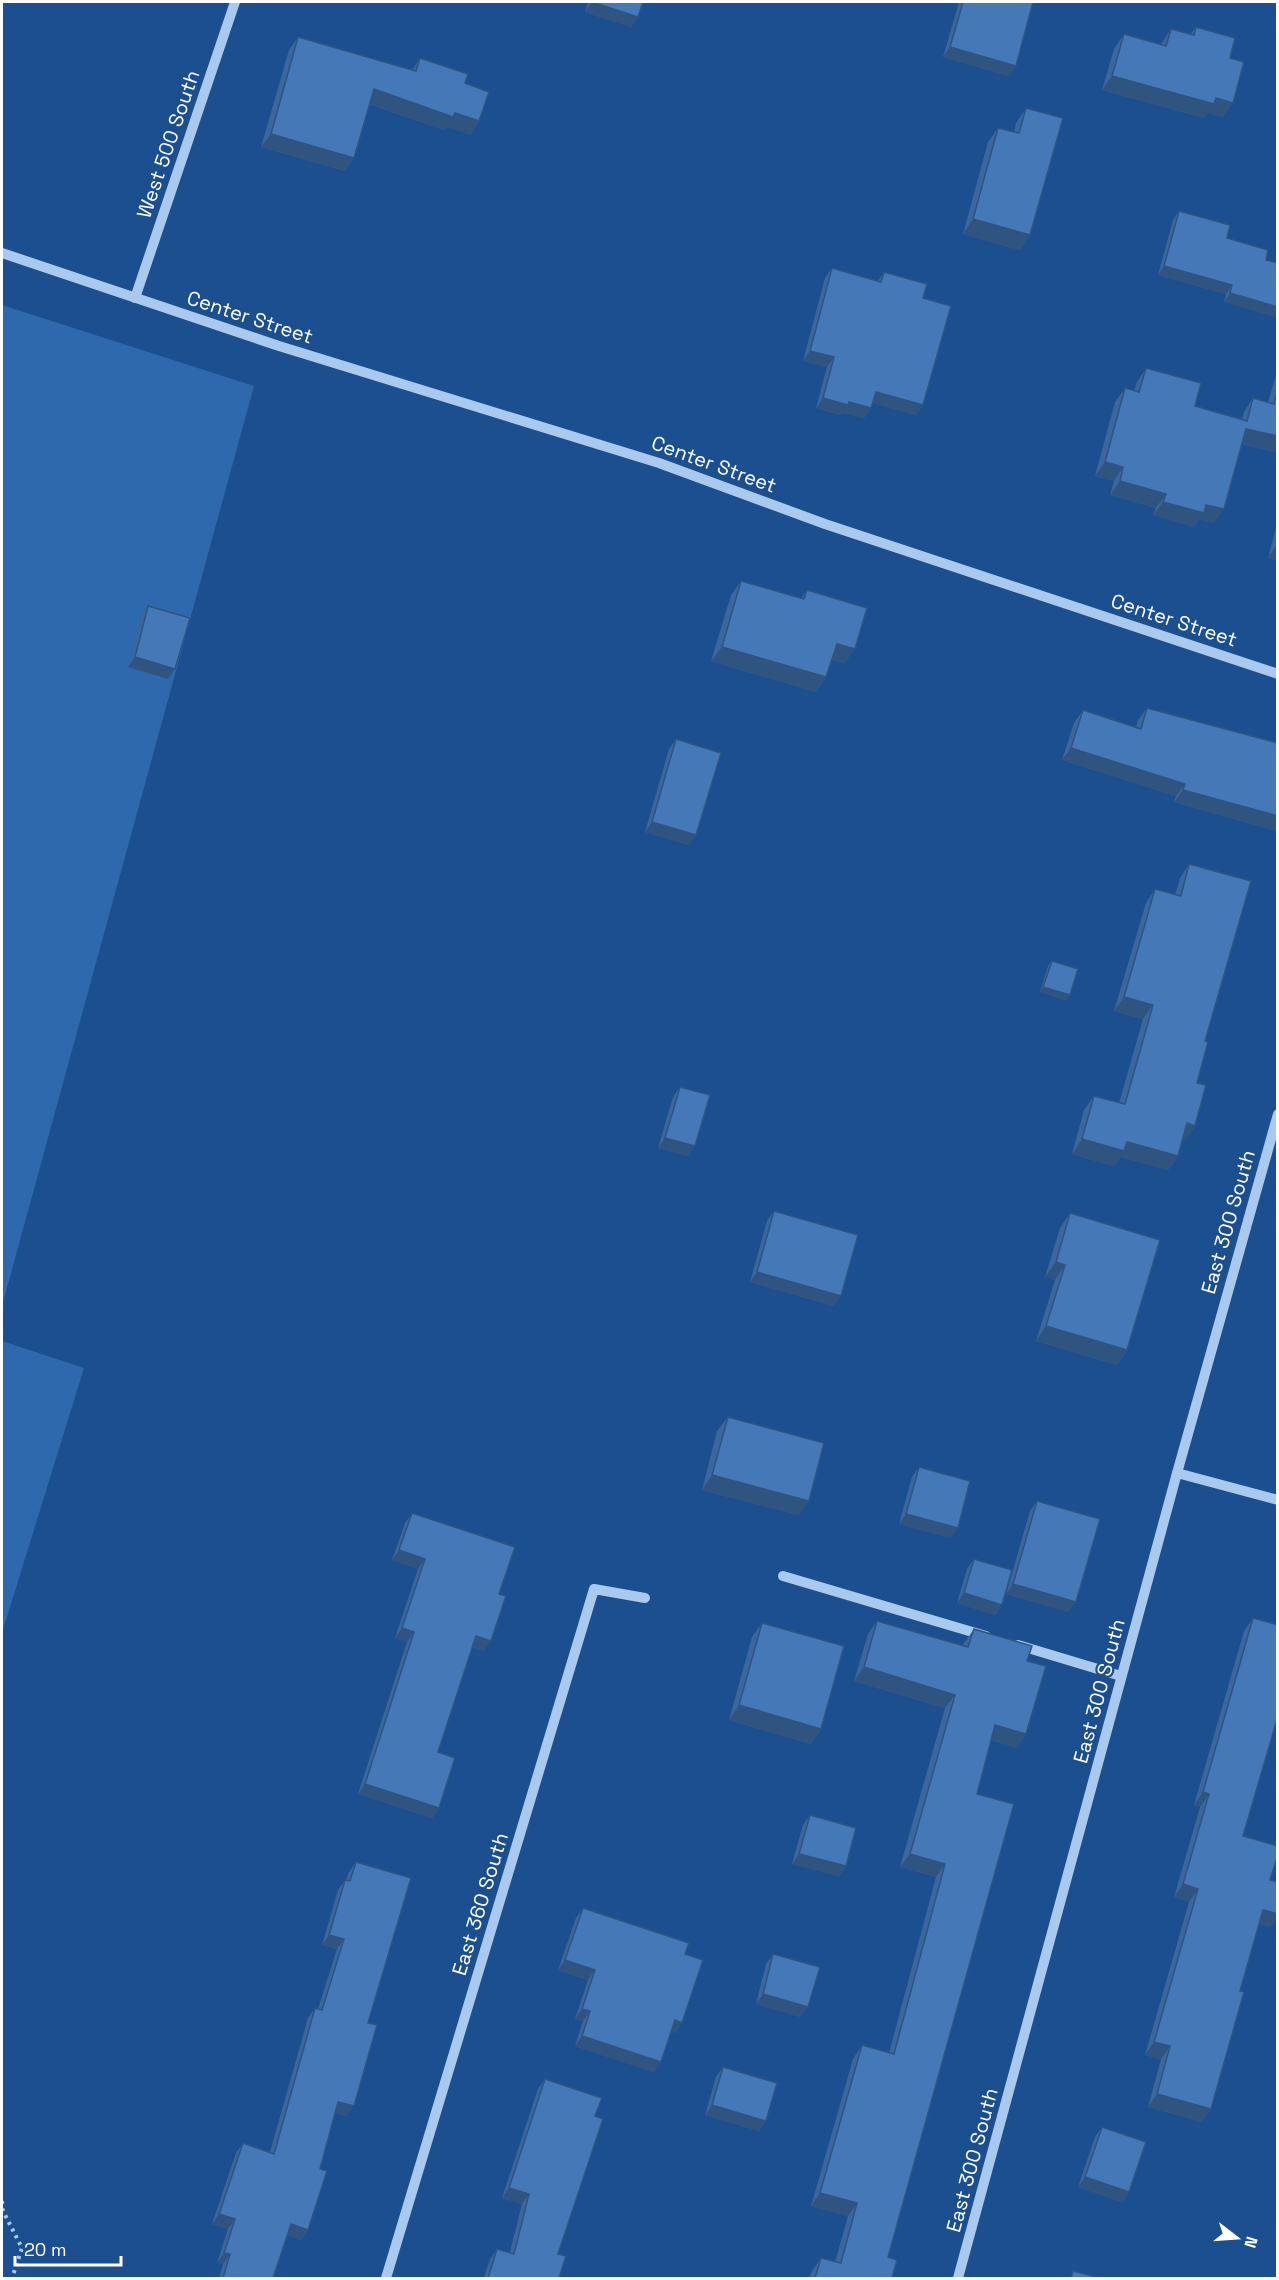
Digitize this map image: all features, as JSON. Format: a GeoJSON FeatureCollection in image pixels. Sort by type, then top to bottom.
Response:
{"type":"FeatureCollection","features":[{"type":"Feature","properties":{"kind":"street","name":"West 500 South"},"geometry":{"type":"LineString","coordinates":[[135,298],[235,2]]}},
{"type":"Feature","properties":{"kind":"street","name":"Center Street"},"geometry":{"type":"LineString","coordinates":[[2,253],[279,346],[660,463],[825,524],[1278,674]]}},
{"type":"Feature","properties":{"kind":"street","name":"East 300 South"},"geometry":{"type":"LineString","coordinates":[[958,2278],[1176,1473],[1278,1114]]}},
{"type":"Feature","properties":{"kind":"street"},"geometry":{"type":"LineString","coordinates":[[1176,1473],[1278,1500]]}},
{"type":"Feature","properties":{"kind":"street"},"geometry":{"type":"LineString","coordinates":[[783,1576],[997,1639]]}},
{"type":"Feature","properties":{"kind":"street","name":"East 360 South"},"geometry":{"type":"LineString","coordinates":[[386,2278],[594,1589],[645,1598]]}},
{"type":"Feature","properties":{"kind":"street"},"geometry":{"type":"LineString","coordinates":[[1009,1642],[1121,1676]]}},
{"type":"Feature","properties":{"kind":"path"},"geometry":{"type":"LineString","coordinates":[[2,2201],[3,2211],[22,2248],[12,2278]]}},
{"type":"Feature","properties":{"kind":"shaded area"},"geometry":{"type":"Polygon","coordinates":[[[2,305],[254,386],[2,1306],[2,305]]]}},
{"type":"Feature","properties":{"kind":"shaded area"},"geometry":{"type":"Polygon","coordinates":[[[2,1341],[84,1368],[2,1633],[2,1341]]]}},
{"type":"Feature","properties":{"kind":"building"},"geometry":{"type":"Polygon","coordinates":[[[592,2],[643,2],[638,17],[592,2]]]}},
{"type":"Feature","properties":{"kind":"building"},"geometry":{"type":"Polygon","coordinates":[[[963,2],[1033,2],[1016,66],[950,47],[963,2]]]}},
{"type":"Feature","properties":{"kind":"building"},"geometry":{"type":"Polygon","coordinates":[[[1196,27],[1235,38],[1230,58],[1244,62],[1233,103],[1216,98],[1214,104],[1112,76],[1124,34],[1166,46],[1171,29],[1194,35],[1196,27]]]}},
{"type":"Feature","properties":{"kind":"building"},"geometry":{"type":"Polygon","coordinates":[[[298,37],[416,71],[420,58],[468,74],[465,83],[489,92],[479,121],[455,113],[453,117],[374,89],[354,158],[271,134],[298,37]]]}},
{"type":"Feature","properties":{"kind":"building"},"geometry":{"type":"Polygon","coordinates":[[[1026,108],[1063,118],[1030,235],[973,219],[998,128],[1019,133],[1026,108]]]}},
{"type":"Feature","properties":{"kind":"building"},"geometry":{"type":"Polygon","coordinates":[[[1179,211],[1230,225],[1227,238],[1268,250],[1266,260],[1278,263],[1278,307],[1230,293],[1232,285],[1164,266],[1179,211]]]}},
{"type":"Feature","properties":{"kind":"building"},"geometry":{"type":"Polygon","coordinates":[[[832,268],[881,282],[884,272],[927,284],[923,298],[951,306],[923,405],[876,392],[871,408],[823,398],[834,357],[810,351],[832,268]]]}},
{"type":"Feature","properties":{"kind":"building"},"geometry":{"type":"Polygon","coordinates":[[[1146,368],[1201,383],[1195,406],[1247,421],[1253,398],[1274,404],[1278,390],[1278,436],[1246,429],[1224,509],[1206,505],[1204,513],[1163,502],[1166,494],[1120,481],[1123,467],[1105,462],[1125,388],[1139,392],[1146,368]]]}},
{"type":"Feature","properties":{"kind":"building"},"geometry":{"type":"Polygon","coordinates":[[[741,581],[804,599],[807,590],[867,608],[855,649],[837,644],[826,677],[722,647],[741,581]]]}},
{"type":"Feature","properties":{"kind":"building"},"geometry":{"type":"Polygon","coordinates":[[[148,606],[190,618],[175,669],[135,657],[148,606]]]}},
{"type":"Feature","properties":{"kind":"building"},"geometry":{"type":"Polygon","coordinates":[[[1147,708],[1278,743],[1278,816],[1183,790],[1185,784],[1071,748],[1083,710],[1141,729],[1147,708]]]}},
{"type":"Feature","properties":{"kind":"building"},"geometry":{"type":"Polygon","coordinates":[[[676,739],[721,753],[696,835],[652,822],[676,739]]]}},
{"type":"Feature","properties":{"kind":"building"},"geometry":{"type":"Polygon","coordinates":[[[1189,864],[1251,881],[1205,1041],[1208,1042],[1197,1083],[1206,1085],[1195,1126],[1187,1123],[1178,1156],[1127,1142],[1124,1151],[1082,1139],[1094,1096],[1125,1104],[1153,1005],[1124,997],[1155,889],[1181,896],[1189,864]]]}},
{"type":"Feature","properties":{"kind":"building"},"geometry":{"type":"Polygon","coordinates":[[[1052,961],[1078,969],[1070,995],[1043,987],[1052,961]]]}},
{"type":"Feature","properties":{"kind":"building"},"geometry":{"type":"Polygon","coordinates":[[[680,1087],[710,1095],[695,1146],[665,1138],[680,1087]]]}},
{"type":"Feature","properties":{"kind":"building"},"geometry":{"type":"Polygon","coordinates":[[[774,1211],[858,1235],[841,1296],[757,1272],[774,1211]]]}},
{"type":"Feature","properties":{"kind":"building"},"geometry":{"type":"Polygon","coordinates":[[[1070,1213],[1160,1240],[1127,1350],[1046,1326],[1065,1265],[1056,1262],[1070,1213]]]}},
{"type":"Feature","properties":{"kind":"building"},"geometry":{"type":"Polygon","coordinates":[[[728,1417],[824,1443],[809,1501],[712,1475],[728,1417]]]}},
{"type":"Feature","properties":{"kind":"building"},"geometry":{"type":"Polygon","coordinates":[[[919,1467],[970,1481],[958,1528],[906,1514],[919,1467]]]}},
{"type":"Feature","properties":{"kind":"building"},"geometry":{"type":"Polygon","coordinates":[[[1037,1501],[1100,1519],[1076,1602],[1013,1584],[1037,1501]]]}},
{"type":"Feature","properties":{"kind":"building"},"geometry":{"type":"Polygon","coordinates":[[[412,1513],[515,1547],[499,1594],[506,1596],[491,1641],[476,1636],[438,1752],[455,1758],[439,1808],[365,1784],[414,1632],[402,1628],[425,1559],[399,1550],[412,1513]]]}},
{"type":"Feature","properties":{"kind":"building"},"geometry":{"type":"Polygon","coordinates":[[[974,1559],[1012,1570],[1002,1605],[964,1593],[974,1559]]]}},
{"type":"Feature","properties":{"kind":"building"},"geometry":{"type":"Polygon","coordinates":[[[1253,1618],[1278,1625],[1278,1716],[1243,1836],[1278,1846],[1278,1855],[1270,1880],[1278,1882],[1278,1914],[1263,1910],[1240,1991],[1244,1992],[1211,2109],[1157,2094],[1170,2046],[1154,2042],[1198,1889],[1183,1884],[1209,1794],[1203,1792],[1253,1618]]]}},
{"type":"Feature","properties":{"kind":"building"},"geometry":{"type":"Polygon","coordinates":[[[877,1621],[968,1647],[974,1629],[1032,1646],[1027,1661],[1046,1666],[1026,1734],[995,1725],[977,1794],[1014,1804],[888,2257],[897,2260],[892,2278],[815,2278],[821,2258],[841,2263],[857,2203],[820,2193],[862,2045],[894,2054],[945,1864],[910,1854],[955,1695],[864,1667],[877,1621]]]}},
{"type":"Feature","properties":{"kind":"building"},"geometry":{"type":"Polygon","coordinates":[[[762,1623],[844,1646],[821,1729],[739,1705],[762,1623]]]}},
{"type":"Feature","properties":{"kind":"building"},"geometry":{"type":"Polygon","coordinates":[[[810,1815],[856,1828],[846,1866],[799,1854],[810,1815]]]}},
{"type":"Feature","properties":{"kind":"building"},"geometry":{"type":"Polygon","coordinates":[[[356,1862],[411,1878],[368,2023],[377,2025],[354,2106],[338,2102],[320,2169],[327,2171],[308,2230],[291,2224],[273,2278],[223,2278],[230,2254],[224,2253],[235,2219],[219,2214],[243,2143],[274,2154],[315,2008],[322,2010],[344,1939],[329,1935],[345,1880],[350,1881],[356,1862]]]}},
{"type":"Feature","properties":{"kind":"building"},"geometry":{"type":"Polygon","coordinates":[[[583,1908],[689,1943],[685,1954],[703,1960],[682,2023],[675,2020],[661,2062],[582,2036],[590,2011],[582,2009],[595,1970],[565,1960],[583,1908]]]}},
{"type":"Feature","properties":{"kind":"building"},"geometry":{"type":"Polygon","coordinates":[[[773,1954],[820,1967],[808,2007],[763,1994],[773,1954]]]}},
{"type":"Feature","properties":{"kind":"building"},"geometry":{"type":"Polygon","coordinates":[[[723,2067],[777,2083],[766,2121],[712,2105],[723,2067]]]}},
{"type":"Feature","properties":{"kind":"building"},"geometry":{"type":"Polygon","coordinates":[[[545,2079],[602,2098],[595,2116],[603,2119],[558,2254],[566,2256],[559,2278],[488,2278],[497,2249],[514,2254],[529,2194],[509,2188],[545,2079]]]}},
{"type":"Feature","properties":{"kind":"building"},"geometry":{"type":"Polygon","coordinates":[[[1102,2127],[1146,2142],[1129,2192],[1085,2177],[1102,2127]]]}},
{"type":"Feature","properties":{"kind":"building"},"geometry":{"type":"Polygon","coordinates":[[[1073,2271],[1100,2278],[1071,2278],[1073,2271]]]}}]}
